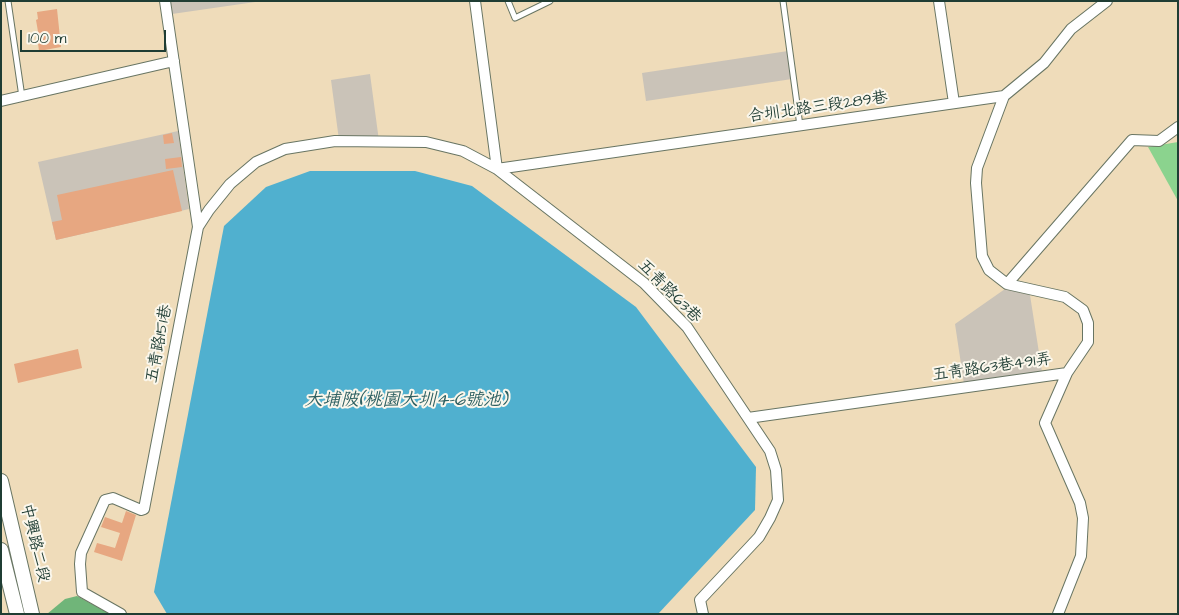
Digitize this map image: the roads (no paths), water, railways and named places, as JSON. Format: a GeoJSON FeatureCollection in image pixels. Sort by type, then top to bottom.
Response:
{"type":"FeatureCollection","features":[{"type":"Feature","properties":{"kind":"street","name":"五青路151巷"},"geometry":{"type":"LineString","coordinates":[[121,614],[82,592],[81,552],[106,500],[113,498],[141,510],[144,509],[198,227],[166,1]]}},
{"type":"Feature","properties":{"kind":"street"},"geometry":{"type":"LineString","coordinates":[[475,1],[498,169]]}},
{"type":"Feature","properties":{"kind":"street"},"geometry":{"type":"LineString","coordinates":[[939,1],[954,103]]}},
{"type":"Feature","properties":{"kind":"street"},"geometry":{"type":"LineString","coordinates":[[1004,96],[1044,64],[1071,29],[1107,1]]}},
{"type":"Feature","properties":{"kind":"street"},"geometry":{"type":"LineString","coordinates":[[1,101],[174,61]]}},
{"type":"Feature","properties":{"kind":"street","name":"合圳北路三段289巷"},"geometry":{"type":"LineString","coordinates":[[498,169],[1004,96]]}},
{"type":"Feature","properties":{"kind":"street","name":"五青路63巷491弄"},"geometry":{"type":"LineString","coordinates":[[748,418],[1067,373],[1088,342],[1088,324],[1083,310],[1065,297],[1007,284],[989,270],[982,256],[976,183],[977,168],[1004,96]]}},
{"type":"Feature","properties":{"kind":"street"},"geometry":{"type":"LineString","coordinates":[[1007,284],[1132,140],[1159,141],[1178,127]]}},
{"type":"Feature","properties":{"kind":"street","name":"五青路63巷"},"geometry":{"type":"LineString","coordinates":[[198,227],[230,184],[256,162],[285,149],[335,141],[426,142],[463,151],[498,169],[644,283],[686,327],[770,451],[776,470],[778,500],[770,518],[758,537],[700,600],[703,614]]}},
{"type":"Feature","properties":{"kind":"street"},"geometry":{"type":"LineString","coordinates":[[1058,614],[1082,556],[1083,518],[1080,503],[1045,423],[1067,373]]}},
{"type":"Feature","properties":{"kind":"street","name":"中興路二段"},"geometry":{"type":"LineString","coordinates":[[1,481],[32,614]]}},
{"type":"Feature","properties":{"kind":"street","name":"中興路二段"},"geometry":{"type":"LineString","coordinates":[[1,550],[17,614]]}},
{"type":"Feature","properties":{"kind":"lane"},"geometry":{"type":"LineString","coordinates":[[8,1],[22,97]]}},
{"type":"Feature","properties":{"kind":"lane"},"geometry":{"type":"LineString","coordinates":[[508,1],[515,18],[550,1]]}},
{"type":"Feature","properties":{"kind":"lane"},"geometry":{"type":"LineString","coordinates":[[783,1],[800,126]]}},
{"type":"Feature","properties":{"kind":"water","name":"大埔陂(桃園大圳4-6號池)"},"geometry":{"type":"Polygon","coordinates":[[[310,171],[415,171],[472,186],[636,307],[756,467],[755,510],[658,614],[167,614],[154,592],[224,226],[266,187],[310,171]]]}}]}
